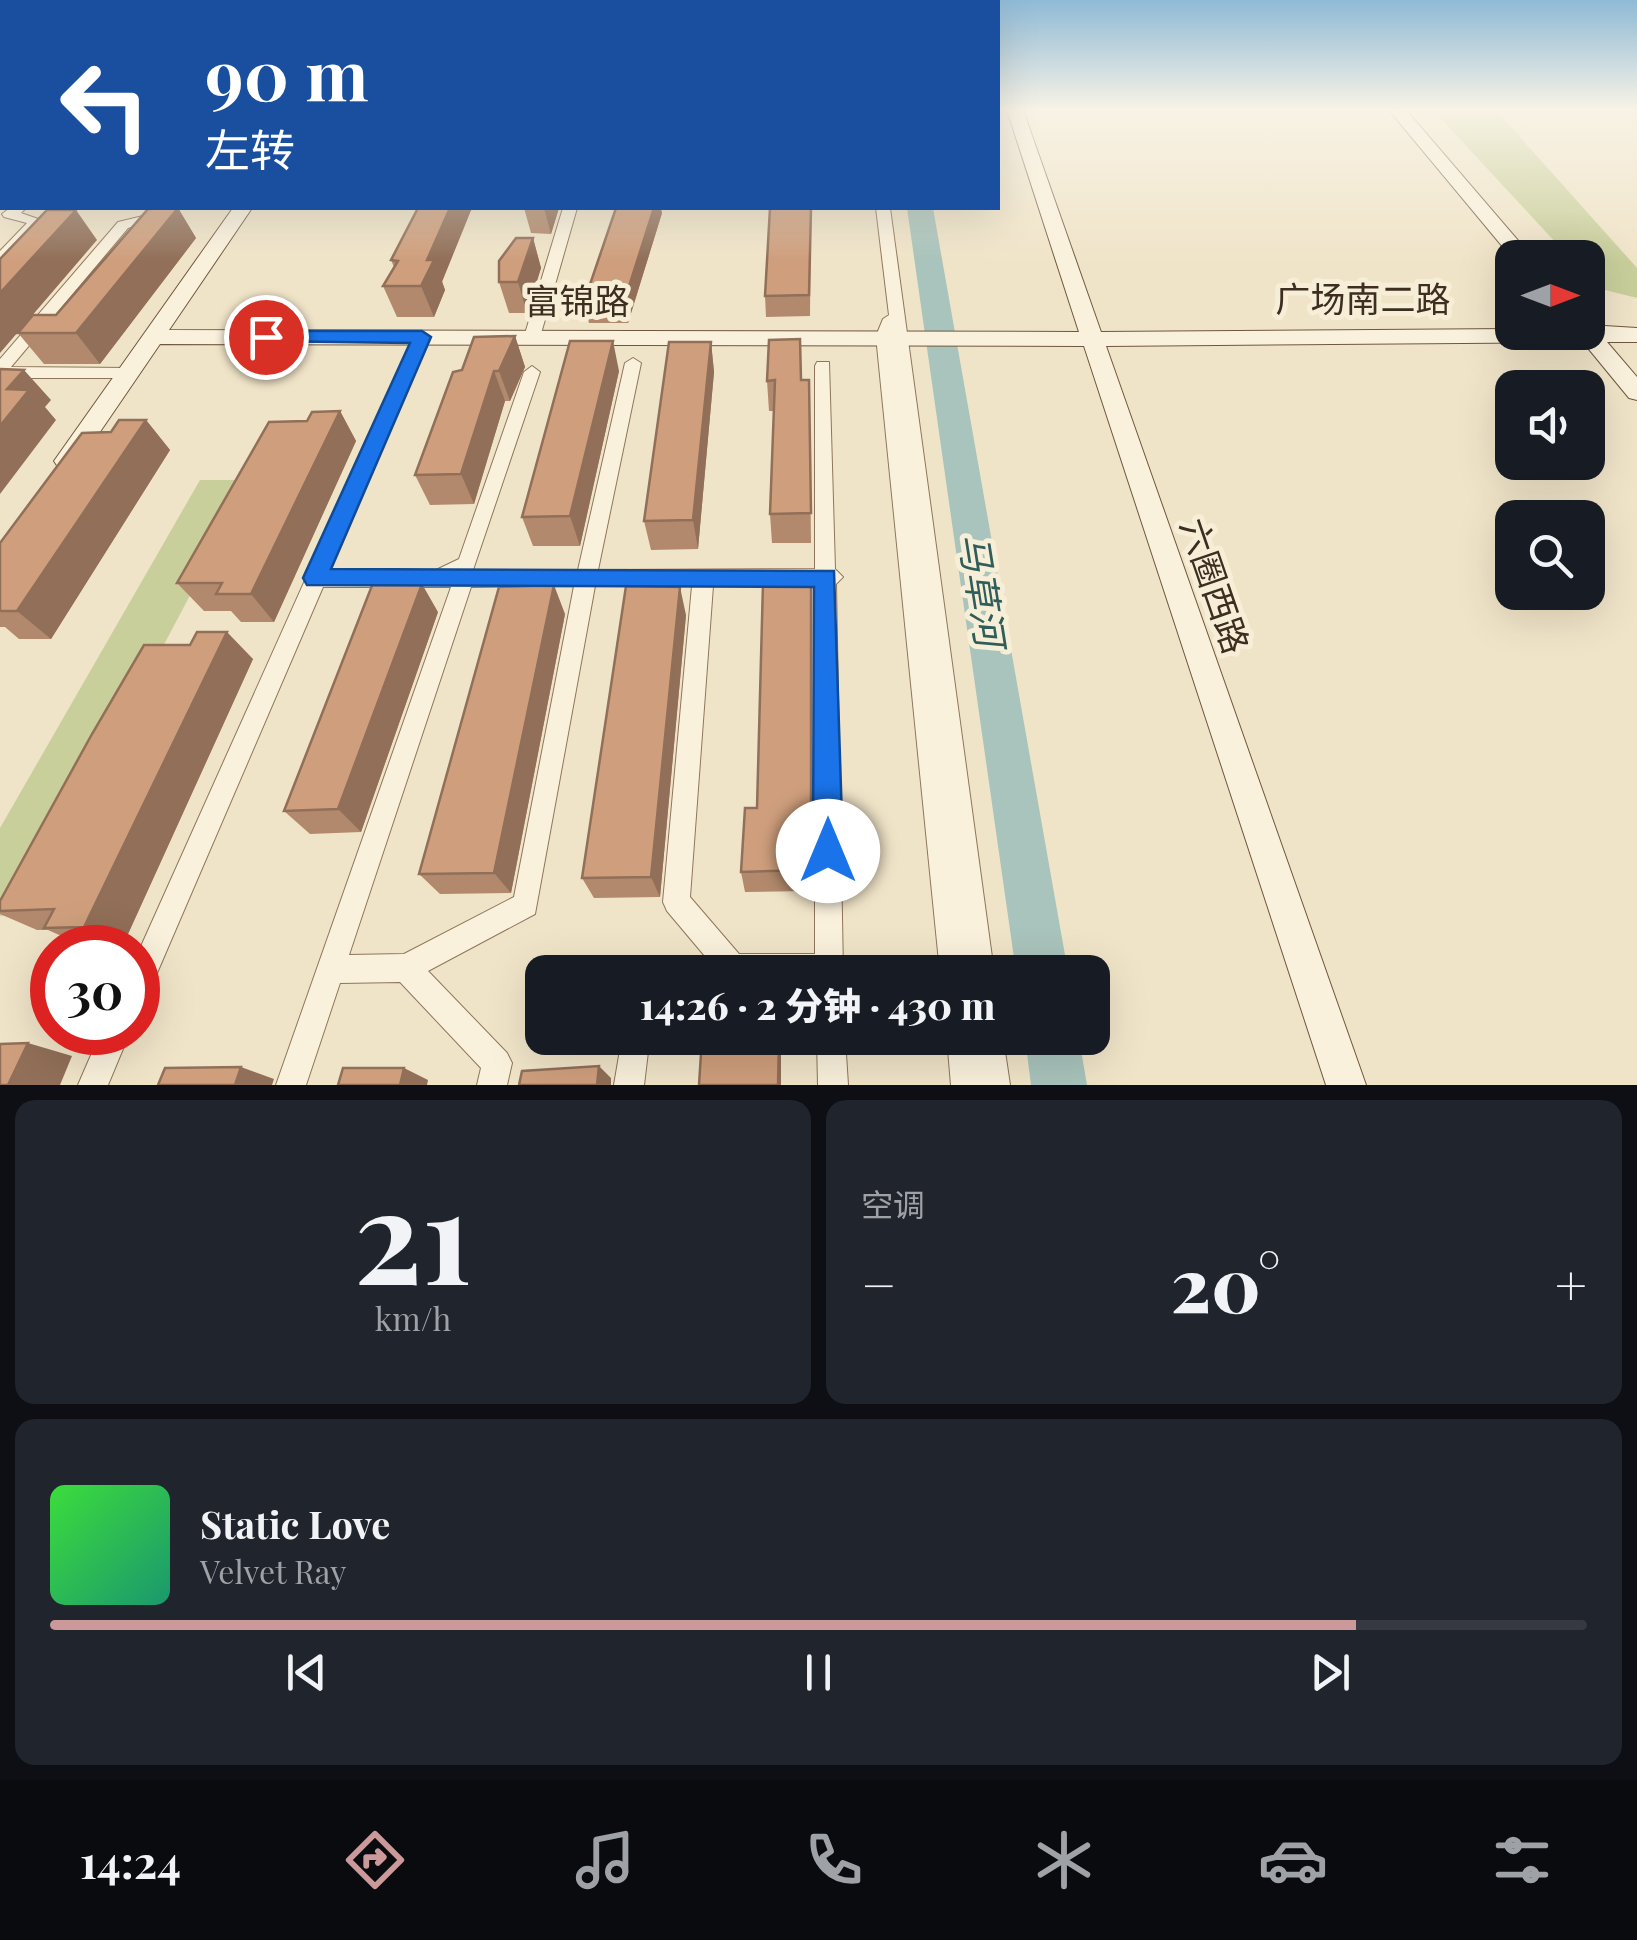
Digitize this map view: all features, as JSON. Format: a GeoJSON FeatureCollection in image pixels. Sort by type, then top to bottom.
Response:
{"type":"FeatureCollection","features":[{"type":"Feature","properties":{"kind":"street","name":"六圈西路"},"geometry":{"type":"LineString","coordinates":[[1031,161],[1346,1085]]}},
{"type":"Feature","properties":{"kind":"street"},"geometry":{"type":"LineString","coordinates":[[1440,161],[1508,240]]}},
{"type":"Feature","properties":{"kind":"street"},"geometry":{"type":"LineString","coordinates":[[0,372],[123,225],[171,214],[172,210]]}},
{"type":"Feature","properties":{"kind":"street"},"geometry":{"type":"LineString","coordinates":[[54,479],[241,210]]}},
{"type":"Feature","properties":{"kind":"street"},"geometry":{"type":"LineString","coordinates":[[532,337],[569,210]]}},
{"type":"Feature","properties":{"kind":"street"},"geometry":{"type":"LineString","coordinates":[[883,210],[978,955]]}},
{"type":"Feature","properties":{"kind":"street"},"geometry":{"type":"LineString","coordinates":[[0,260],[37,221],[9,212]]}},
{"type":"Feature","properties":{"kind":"street","name":"富锦路"},"geometry":{"type":"LineString","coordinates":[[150,337],[532,337],[899,330],[1088,336]]}},
{"type":"Feature","properties":{"kind":"street"},"geometry":{"type":"LineString","coordinates":[[899,330],[953,955]]}},
{"type":"Feature","properties":{"kind":"street","name":"广场南二路"},"geometry":{"type":"LineString","coordinates":[[1088,336],[1495,334]]}},
{"type":"Feature","properties":{"kind":"street","name":"广场南二路"},"geometry":{"type":"LineString","coordinates":[[1605,334],[1637,335]]}},
{"type":"Feature","properties":{"kind":"street"},"geometry":{"type":"LineString","coordinates":[[160,934],[422,337]]}},
{"type":"Feature","properties":{"kind":"street"},"geometry":{"type":"LineString","coordinates":[[1602,350],[1637,392]]}},
{"type":"Feature","properties":{"kind":"street"},"geometry":{"type":"LineString","coordinates":[[330,969],[406,968],[526,905],[586,578],[633,364]]}},
{"type":"Feature","properties":{"kind":"street"},"geometry":{"type":"LineString","coordinates":[[823,366],[829,577],[829,955]]}},
{"type":"Feature","properties":{"kind":"street"},"geometry":{"type":"LineString","coordinates":[[0,372],[130,374]]}},
{"type":"Feature","properties":{"kind":"street"},"geometry":{"type":"LineString","coordinates":[[292,1085],[452,578],[467,564],[532,372]]}},
{"type":"Feature","properties":{"kind":"street"},"geometry":{"type":"LineString","coordinates":[[315,578],[829,577]]}},
{"type":"Feature","properties":{"kind":"street"},"geometry":{"type":"LineString","coordinates":[[704,578],[676,902],[718,955]]}},
{"type":"Feature","properties":{"kind":"street"},"geometry":{"type":"LineString","coordinates":[[406,968],[497,1062],[492,1085]]}},
{"type":"Feature","properties":{"kind":"street"},"geometry":{"type":"LineString","coordinates":[[93,1085],[106,1055]]}},
{"type":"Feature","properties":{"kind":"street"},"geometry":{"type":"LineString","coordinates":[[629,1085],[633,1055]]}},
{"type":"Feature","properties":{"kind":"street"},"geometry":{"type":"LineString","coordinates":[[832,1055],[833,1085]]}},
{"type":"Feature","properties":{"kind":"street"},"geometry":{"type":"LineString","coordinates":[[963,1055],[966,1085]]}},
{"type":"Feature","properties":{"kind":"street"},"geometry":{"type":"LineString","coordinates":[[991,1055],[995,1085]]}},
{"type":"Feature","properties":{"kind":"green space"},"geometry":{"type":"Polygon","coordinates":[[[1480,161],[1541,161],[1637,268],[1637,298],[1605,290],[1605,240],[1553,240],[1480,161]]]}},
{"type":"Feature","properties":{"kind":"green space"},"geometry":{"type":"Polygon","coordinates":[[[200,480],[251,480],[21,915],[0,916],[0,828],[200,480]]]}},
{"type":"Feature","properties":{"kind":"building"},"geometry":{"type":"Polygon","coordinates":[[[47,210],[76,210],[0,293],[0,259],[47,210]]]}},
{"type":"Feature","properties":{"kind":"building"},"geometry":{"type":"Polygon","coordinates":[[[147,210],[176,210],[76,333],[18,333],[33,315],[56,315],[147,210]]]}},
{"type":"Feature","properties":{"kind":"building"},"geometry":{"type":"Polygon","coordinates":[[[417,210],[449,210],[427,260],[434,260],[421,286],[383,286],[398,261],[391,260],[417,210]]]}},
{"type":"Feature","properties":{"kind":"building"},"geometry":{"type":"Polygon","coordinates":[[[615,210],[653,210],[624,302],[584,302],[615,210]]]}},
{"type":"Feature","properties":{"kind":"building"},"geometry":{"type":"Polygon","coordinates":[[[770,210],[811,210],[809,295],[765,296],[770,210]]]}},
{"type":"Feature","properties":{"kind":"building"},"geometry":{"type":"Polygon","coordinates":[[[516,238],[533,238],[518,282],[499,282],[499,261],[516,238]]]}},
{"type":"Feature","properties":{"kind":"building"},"geometry":{"type":"Polygon","coordinates":[[[515,336],[499,371],[494,371],[461,474],[415,475],[453,372],[462,370],[474,337],[515,336]]]}},
{"type":"Feature","properties":{"kind":"building"},"geometry":{"type":"Polygon","coordinates":[[[800,339],[801,380],[809,380],[811,513],[770,514],[775,380],[767,381],[769,340],[800,339]]]}},
{"type":"Feature","properties":{"kind":"building"},"geometry":{"type":"Polygon","coordinates":[[[570,341],[613,341],[570,516],[522,517],[570,341]]]}},
{"type":"Feature","properties":{"kind":"building"},"geometry":{"type":"Polygon","coordinates":[[[669,342],[711,342],[693,520],[644,521],[669,342]]]}},
{"type":"Feature","properties":{"kind":"building"},"geometry":{"type":"Polygon","coordinates":[[[0,369],[24,370],[7,389],[29,390],[0,426],[0,369]]]}},
{"type":"Feature","properties":{"kind":"building"},"geometry":{"type":"Polygon","coordinates":[[[340,411],[251,594],[216,594],[222,583],[177,583],[269,422],[307,421],[312,412],[340,411]]]}},
{"type":"Feature","properties":{"kind":"building"},"geometry":{"type":"Polygon","coordinates":[[[119,420],[146,420],[17,611],[0,611],[0,543],[82,433],[111,432],[119,420]]]}},
{"type":"Feature","properties":{"kind":"building"},"geometry":{"type":"Polygon","coordinates":[[[373,583],[422,584],[338,809],[284,811],[373,583]]]}},
{"type":"Feature","properties":{"kind":"building"},"geometry":{"type":"Polygon","coordinates":[[[763,583],[811,583],[811,810],[806,810],[806,870],[741,872],[745,808],[757,808],[763,583]]]}},
{"type":"Feature","properties":{"kind":"building"},"geometry":{"type":"Polygon","coordinates":[[[554,585],[494,873],[419,874],[499,587],[554,585]]]}},
{"type":"Feature","properties":{"kind":"building"},"geometry":{"type":"Polygon","coordinates":[[[626,586],[680,587],[651,877],[582,878],[626,586]]]}},
{"type":"Feature","properties":{"kind":"building"},"geometry":{"type":"Polygon","coordinates":[[[197,632],[227,632],[85,925],[46,925],[54,909],[0,911],[0,901],[144,645],[190,645],[197,632]]]}},
{"type":"Feature","properties":{"kind":"building"},"geometry":{"type":"Polygon","coordinates":[[[28,1043],[8,1085],[0,1085],[0,1044],[28,1043]]]}},
{"type":"Feature","properties":{"kind":"building"},"geometry":{"type":"Polygon","coordinates":[[[701,1055],[779,1055],[778,1085],[699,1085],[701,1055]]]}},
{"type":"Feature","properties":{"kind":"building"},"geometry":{"type":"Polygon","coordinates":[[[599,1066],[597,1085],[519,1085],[522,1071],[599,1066]]]}},
{"type":"Feature","properties":{"kind":"building"},"geometry":{"type":"Polygon","coordinates":[[[241,1067],[235,1085],[158,1085],[165,1068],[241,1067]]]}},
{"type":"Feature","properties":{"kind":"building"},"geometry":{"type":"Polygon","coordinates":[[[343,1068],[404,1068],[400,1085],[338,1085],[343,1068]]]}},
{"type":"Feature","properties":{"kind":"waterway","name":"马草河"},"geometry":{"type":"LineString","coordinates":[[920,210],[1039,955]]}},
{"type":"Feature","properties":{"kind":"waterway","name":"马草河"},"geometry":{"type":"LineString","coordinates":[[1055,1055],[1059,1085]]}},
{"type":"Feature","properties":{"kind":"route"},"geometry":{"type":"LineString","coordinates":[[266,337],[422,337],[315,578],[825,577],[828,851]]}}]}
